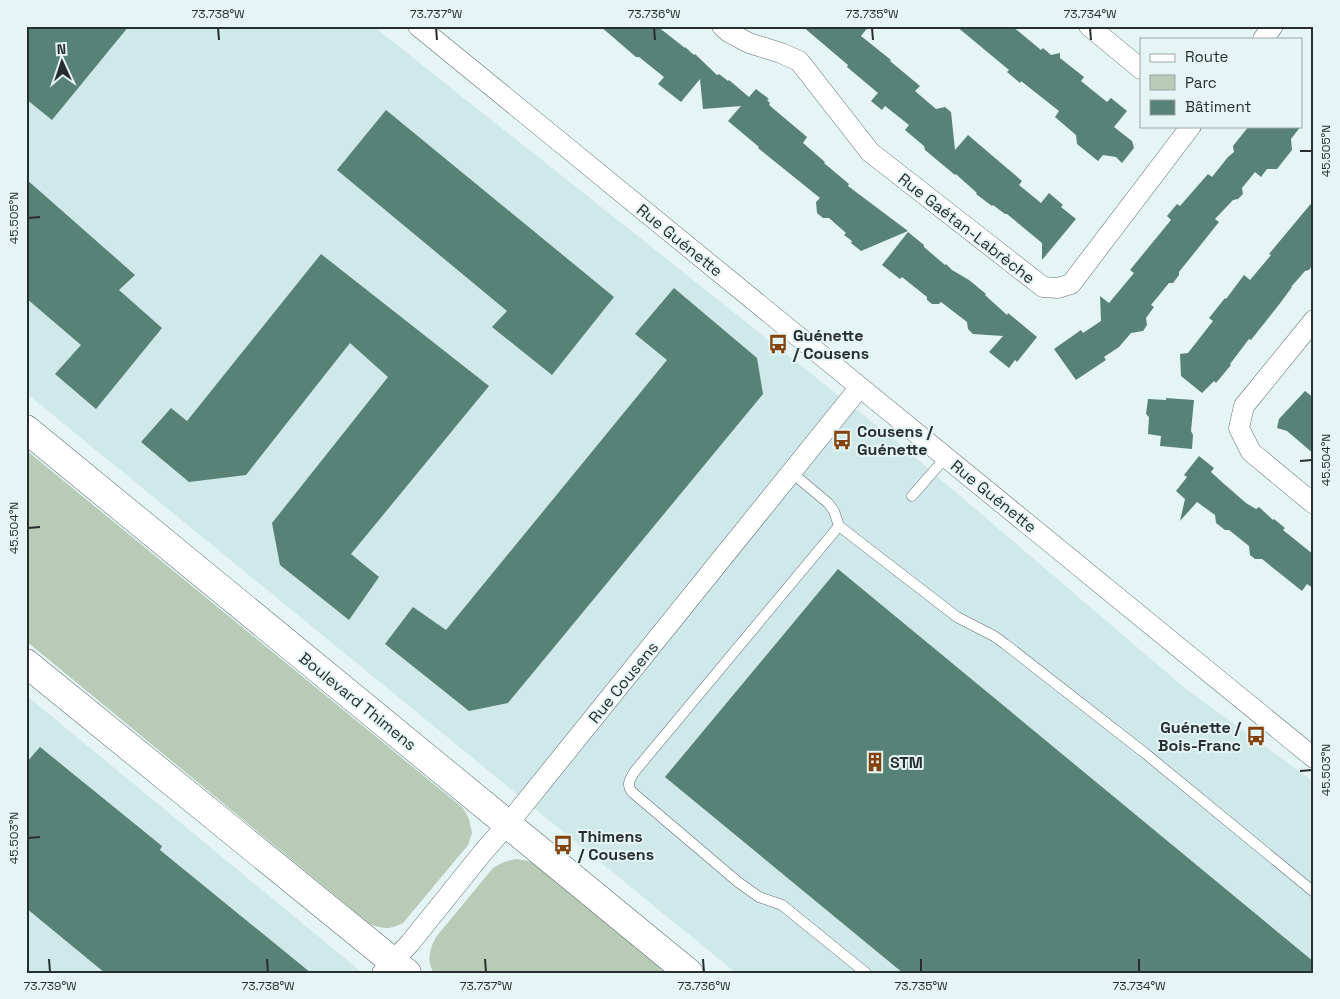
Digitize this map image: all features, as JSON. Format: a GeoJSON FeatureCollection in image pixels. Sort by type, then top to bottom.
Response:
{"type":"FeatureCollection","features":[{"type":"Feature","properties":{"kind":"street","name":"Rue Guénette"},"geometry":{"type":"LineString","coordinates":[[418,26],[1314,758]]}},
{"type":"Feature","properties":{"kind":"street","name":"Rue Gaétan-Labrèche"},"geometry":{"type":"LineString","coordinates":[[722,26],[730,33],[749,42],[799,61],[870,152],[1043,287],[1058,288],[1071,284],[1189,128]]}},
{"type":"Feature","properties":{"kind":"street"},"geometry":{"type":"LineString","coordinates":[[1089,26],[1140,68]]}},
{"type":"Feature","properties":{"kind":"street"},"geometry":{"type":"LineString","coordinates":[[1264,38],[1273,26]]}},
{"type":"Feature","properties":{"kind":"street"},"geometry":{"type":"LineString","coordinates":[[1314,320],[1244,406],[1239,428],[1251,452],[1314,504]]}},
{"type":"Feature","properties":{"kind":"street","name":"Rue Cousens"},"geometry":{"type":"LineString","coordinates":[[394,969],[410,944],[484,851],[508,824],[860,387]]}},
{"type":"Feature","properties":{"kind":"street","name":"Boulevard Thimens"},"geometry":{"type":"LineString","coordinates":[[26,429],[508,824],[676,969]]}},
{"type":"Feature","properties":{"kind":"street"},"geometry":{"type":"LineString","coordinates":[[26,663],[394,969]]}},
{"type":"Feature","properties":{"kind":"lane"},"geometry":{"type":"LineString","coordinates":[[912,496],[946,457]]}},
{"type":"Feature","properties":{"kind":"lane"},"geometry":{"type":"LineString","coordinates":[[791,472],[828,503],[834,511],[839,526],[957,617],[994,636],[1005,644],[1146,754],[1314,892]]}},
{"type":"Feature","properties":{"kind":"lane"},"geometry":{"type":"LineString","coordinates":[[839,526],[635,770],[628,783],[632,792],[738,882],[759,897],[782,905],[866,973]]}},
{"type":"Feature","properties":{"kind":"shaded area"},"geometry":{"type":"Polygon","coordinates":[[[26,26],[373,26],[891,437],[1186,689],[1314,782],[1314,973],[736,973],[26,393],[26,26]]]}},
{"type":"Feature","properties":{"kind":"shaded area"},"geometry":{"type":"Polygon","coordinates":[[[26,695],[342,956],[362,973],[26,973],[26,695]]]}},
{"type":"Feature","properties":{"kind":"green space"},"geometry":{"type":"Polygon","coordinates":[[[26,450],[463,808],[469,819],[472,833],[468,845],[403,923],[386,928],[370,924],[26,641],[26,450]]]}},
{"type":"Feature","properties":{"kind":"green space"},"geometry":{"type":"Polygon","coordinates":[[[516,859],[540,866],[666,973],[434,973],[430,964],[430,955],[436,937],[493,868],[504,862],[516,859]]]}},
{"type":"Feature","properties":{"kind":"building"},"geometry":{"type":"Polygon","coordinates":[[[26,26],[129,26],[52,120],[26,99],[26,26]]]}},
{"type":"Feature","properties":{"kind":"building"},"geometry":{"type":"Polygon","coordinates":[[[600,26],[657,26],[695,54],[717,75],[719,74],[729,80],[749,97],[756,89],[769,99],[767,100],[770,103],[769,105],[807,137],[803,143],[849,184],[848,186],[908,231],[861,251],[844,235],[846,233],[829,218],[823,218],[817,213],[816,202],[820,198],[728,121],[741,106],[703,109],[700,79],[681,102],[658,84],[664,77],[639,57],[636,57],[600,26]]]}},
{"type":"Feature","properties":{"kind":"building"},"geometry":{"type":"Polygon","coordinates":[[[802,26],[869,26],[861,36],[920,86],[915,91],[936,109],[945,107],[951,112],[955,150],[968,135],[1022,181],[1019,185],[1041,203],[1049,193],[1063,205],[1061,207],[1076,219],[1042,260],[1042,243],[1007,214],[976,194],[956,174],[925,150],[924,146],[905,130],[909,125],[885,106],[882,110],[871,101],[878,93],[802,26]]]}},
{"type":"Feature","properties":{"kind":"building"},"geometry":{"type":"Polygon","coordinates":[[[956,26],[1012,26],[1041,50],[1043,48],[1051,55],[1060,53],[1060,58],[1084,77],[1081,81],[1107,102],[1111,98],[1127,111],[1114,127],[1132,141],[1134,148],[1122,163],[1116,157],[1103,155],[1098,161],[1077,144],[1076,135],[1055,117],[1059,111],[1021,81],[1020,83],[1007,72],[1009,70],[956,26]]]}},
{"type":"Feature","properties":{"kind":"building"},"geometry":{"type":"Polygon","coordinates":[[[386,110],[614,297],[552,375],[492,327],[507,311],[337,170],[386,110]]]}},
{"type":"Feature","properties":{"kind":"building"},"geometry":{"type":"Polygon","coordinates":[[[1247,128],[1299,128],[1291,139],[1292,150],[1277,169],[1267,169],[1261,177],[1255,172],[1242,188],[1243,194],[1238,199],[1233,200],[1215,219],[1219,222],[1179,272],[1173,283],[1169,283],[1151,305],[1154,307],[1146,318],[1147,325],[1143,331],[1131,333],[1119,347],[1104,357],[1106,360],[1076,380],[1054,349],[1081,330],[1083,333],[1101,321],[1100,296],[1109,303],[1134,273],[1130,270],[1171,220],[1167,216],[1177,204],[1180,206],[1208,174],[1212,177],[1234,152],[1233,146],[1247,128]]]}},
{"type":"Feature","properties":{"kind":"building"},"geometry":{"type":"Polygon","coordinates":[[[26,179],[135,275],[119,290],[162,328],[96,409],[55,374],[81,345],[26,298],[26,179]]]}},
{"type":"Feature","properties":{"kind":"building"},"geometry":{"type":"Polygon","coordinates":[[[1314,200],[1314,263],[1291,287],[1216,383],[1214,381],[1202,393],[1181,376],[1180,354],[1188,353],[1213,321],[1209,318],[1225,298],[1244,275],[1250,280],[1314,200]]]}},
{"type":"Feature","properties":{"kind":"building"},"geometry":{"type":"Polygon","coordinates":[[[908,232],[945,265],[969,280],[1007,315],[1008,313],[1037,337],[1017,362],[1015,360],[1009,368],[989,352],[1003,336],[973,334],[968,329],[967,322],[941,302],[939,304],[932,304],[927,300],[927,297],[902,277],[900,279],[882,265],[908,232]]]}},
{"type":"Feature","properties":{"kind":"building"},"geometry":{"type":"Polygon","coordinates":[[[321,254],[489,386],[351,554],[379,577],[349,620],[280,565],[272,523],[388,377],[350,343],[246,475],[189,482],[141,442],[171,408],[187,421],[321,254]]]}},
{"type":"Feature","properties":{"kind":"building"},"geometry":{"type":"Polygon","coordinates":[[[674,288],[757,358],[763,394],[508,703],[469,711],[385,644],[413,607],[446,630],[667,360],[635,334],[674,288]]]}},
{"type":"Feature","properties":{"kind":"building"},"geometry":{"type":"Polygon","coordinates":[[[1305,391],[1314,398],[1314,454],[1287,431],[1277,428],[1279,419],[1305,391]]]}},
{"type":"Feature","properties":{"kind":"building"},"geometry":{"type":"Polygon","coordinates":[[[1166,398],[1194,400],[1191,431],[1193,435],[1192,449],[1160,446],[1161,436],[1148,434],[1149,417],[1146,414],[1148,399],[1166,400],[1166,398]]]}},
{"type":"Feature","properties":{"kind":"building"},"geometry":{"type":"Polygon","coordinates":[[[1199,456],[1214,468],[1211,472],[1246,503],[1256,509],[1259,507],[1285,528],[1283,530],[1314,555],[1314,589],[1307,584],[1302,591],[1262,559],[1255,559],[1250,555],[1249,546],[1229,530],[1225,530],[1216,523],[1215,515],[1197,502],[1180,521],[1185,499],[1176,491],[1187,477],[1184,475],[1199,456]]]}},
{"type":"Feature","properties":{"kind":"building","name":"STM"},"geometry":{"type":"Polygon","coordinates":[[[838,569],[1314,962],[1314,973],[903,973],[665,777],[838,569]]]}},
{"type":"Feature","properties":{"kind":"building"},"geometry":{"type":"Polygon","coordinates":[[[40,747],[162,846],[160,850],[311,973],[105,973],[26,908],[26,763],[40,747]]]}},
{"type":"Feature","properties":{"kind":"place","name":"Guénette / Cousens"},"geometry":{"type":"Point","coordinates":[778,344]}},
{"type":"Feature","properties":{"kind":"place","name":"Cousens / Guénette"},"geometry":{"type":"Point","coordinates":[842,440]}},
{"type":"Feature","properties":{"kind":"place","name":"Guénette / Bois-Franc"},"geometry":{"type":"Point","coordinates":[1256,736]}},
{"type":"Feature","properties":{"kind":"place","name":"STM"},"geometry":{"type":"Point","coordinates":[875,762]}},
{"type":"Feature","properties":{"kind":"place","name":"Thimens / Cousens"},"geometry":{"type":"Point","coordinates":[563,845]}}]}
